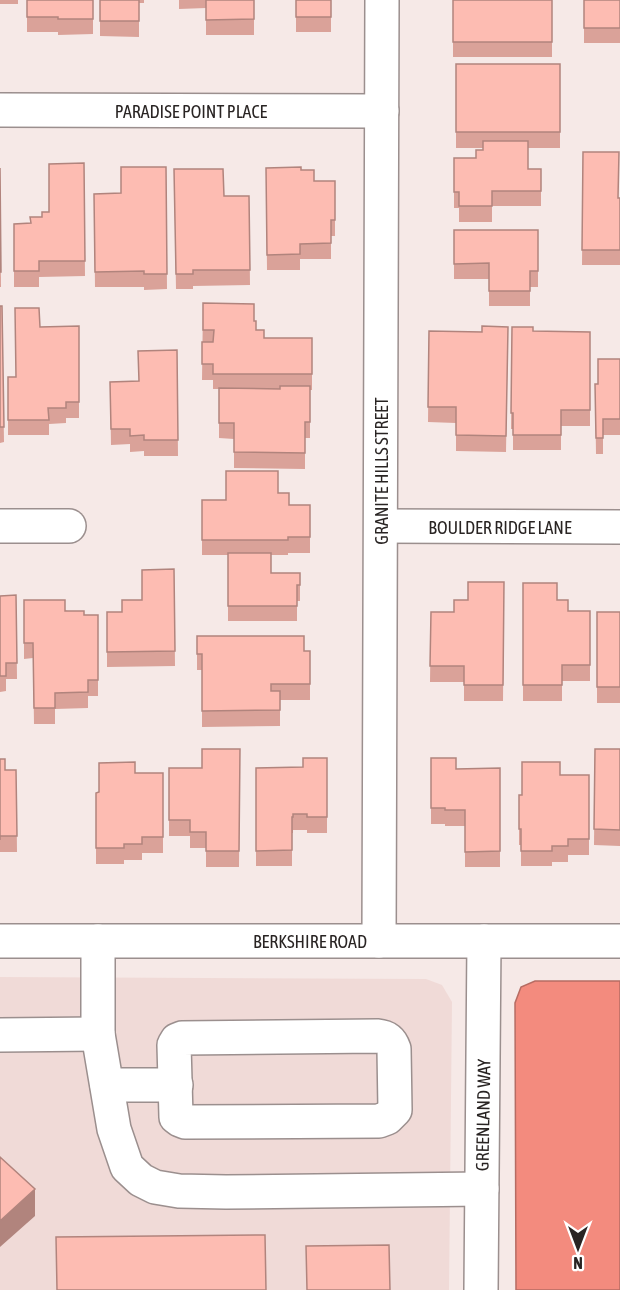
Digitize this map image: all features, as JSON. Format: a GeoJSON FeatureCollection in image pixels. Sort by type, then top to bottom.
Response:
{"type":"FeatureCollection","features":[{"type":"Feature","properties":{"kind":"street","name":"GRANITE HILLS STREET"},"geometry":{"type":"LineString","coordinates":[[380,942],[382,0]]}},
{"type":"Feature","properties":{"kind":"street","name":"PARADISE POINT PLACE"},"geometry":{"type":"LineString","coordinates":[[0,110],[382,111]]}},
{"type":"Feature","properties":{"kind":"street"},"geometry":{"type":"LineString","coordinates":[[0,525],[69,526]]}},
{"type":"Feature","properties":{"kind":"street","name":"BOULDER RIDGE LANE"},"geometry":{"type":"LineString","coordinates":[[381,526],[620,527]]}},
{"type":"Feature","properties":{"kind":"street","name":"BERKSHIRE ROAD"},"geometry":{"type":"LineString","coordinates":[[0,941],[620,941]]}},
{"type":"Feature","properties":{"kind":"street"},"geometry":{"type":"LineString","coordinates":[[98,941],[98,1034],[114,1129],[127,1167],[141,1180],[155,1187],[179,1191],[482,1189]]}},
{"type":"Feature","properties":{"kind":"street","name":"GREENLAND WAY"},"geometry":{"type":"LineString","coordinates":[[481,1290],[484,941]]}},
{"type":"Feature","properties":{"kind":"street"},"geometry":{"type":"LineString","coordinates":[[0,1035],[98,1034]]}},
{"type":"Feature","properties":{"kind":"street"},"geometry":{"type":"LineString","coordinates":[[384,1036],[392,1043],[394,1049],[395,1110],[387,1118],[379,1121],[185,1122],[176,1117],[176,1085],[174,1045],[182,1038],[384,1036]]}},
{"type":"Feature","properties":{"kind":"street"},"geometry":{"type":"LineString","coordinates":[[107,1085],[176,1085]]}},
{"type":"Feature","properties":{"kind":"shaded area"},"geometry":{"type":"Polygon","coordinates":[[[0,977],[426,979],[442,985],[452,1002],[449,1290],[0,1290],[0,977]]]}},
{"type":"Feature","properties":{"kind":"shaded area"},"geometry":{"type":"Polygon","coordinates":[[[535,981],[620,981],[620,1290],[516,1290],[515,1003],[521,987],[535,981]]]}},
{"type":"Feature","properties":{"kind":"building"},"geometry":{"type":"Polygon","coordinates":[[[27,0],[93,0],[93,19],[27,17],[27,0]]]}},
{"type":"Feature","properties":{"kind":"building"},"geometry":{"type":"Polygon","coordinates":[[[100,0],[139,0],[139,21],[100,21],[100,0]]]}},
{"type":"Feature","properties":{"kind":"building"},"geometry":{"type":"Polygon","coordinates":[[[206,0],[254,0],[254,19],[206,20],[206,0]]]}},
{"type":"Feature","properties":{"kind":"building"},"geometry":{"type":"Polygon","coordinates":[[[296,0],[331,0],[331,17],[296,17],[296,0]]]}},
{"type":"Feature","properties":{"kind":"building"},"geometry":{"type":"Polygon","coordinates":[[[453,0],[552,0],[552,42],[453,42],[453,0]]]}},
{"type":"Feature","properties":{"kind":"building"},"geometry":{"type":"Polygon","coordinates":[[[584,0],[620,0],[620,28],[584,28],[584,0]]]}},
{"type":"Feature","properties":{"kind":"building"},"geometry":{"type":"Polygon","coordinates":[[[456,64],[560,64],[560,132],[456,132],[456,64]]]}},
{"type":"Feature","properties":{"kind":"building"},"geometry":{"type":"Polygon","coordinates":[[[483,141],[528,141],[528,169],[541,169],[541,191],[492,191],[492,206],[459,206],[459,192],[454,192],[454,158],[476,158],[476,150],[483,150],[483,141]]]}},
{"type":"Feature","properties":{"kind":"building"},"geometry":{"type":"Polygon","coordinates":[[[583,152],[619,152],[620,250],[582,250],[583,152]]]}},
{"type":"Feature","properties":{"kind":"building"},"geometry":{"type":"Polygon","coordinates":[[[84,163],[85,261],[39,261],[39,271],[14,271],[14,224],[31,223],[30,217],[42,217],[42,212],[49,212],[49,164],[84,163]]]}},
{"type":"Feature","properties":{"kind":"building"},"geometry":{"type":"Polygon","coordinates":[[[121,167],[166,167],[167,274],[144,274],[144,271],[95,272],[94,194],[121,193],[121,167]]]}},
{"type":"Feature","properties":{"kind":"building"},"geometry":{"type":"Polygon","coordinates":[[[301,167],[301,170],[314,170],[314,181],[335,181],[335,220],[331,220],[331,243],[300,244],[300,254],[267,255],[266,168],[301,167]]]}},
{"type":"Feature","properties":{"kind":"building"},"geometry":{"type":"Polygon","coordinates":[[[0,168],[1,272],[0,272],[0,168]]]}},
{"type":"Feature","properties":{"kind":"building"},"geometry":{"type":"Polygon","coordinates":[[[174,169],[223,169],[224,196],[249,196],[250,270],[193,270],[193,274],[176,274],[174,169]]]}},
{"type":"Feature","properties":{"kind":"building"},"geometry":{"type":"Polygon","coordinates":[[[454,230],[538,230],[538,271],[530,271],[530,291],[489,291],[489,263],[454,264],[454,230]]]}},
{"type":"Feature","properties":{"kind":"building"},"geometry":{"type":"Polygon","coordinates":[[[203,303],[254,304],[256,330],[264,330],[264,338],[312,338],[312,374],[213,374],[213,364],[202,364],[202,342],[213,342],[214,330],[203,330],[203,303]]]}},
{"type":"Feature","properties":{"kind":"building"},"geometry":{"type":"Polygon","coordinates":[[[0,306],[2,306],[4,427],[0,427],[0,306]]]}},
{"type":"Feature","properties":{"kind":"building"},"geometry":{"type":"Polygon","coordinates":[[[15,308],[39,308],[40,327],[79,326],[79,402],[66,402],[66,408],[48,408],[49,420],[8,420],[8,377],[16,377],[15,308]]]}},
{"type":"Feature","properties":{"kind":"building"},"geometry":{"type":"Polygon","coordinates":[[[482,326],[508,327],[506,436],[456,435],[456,407],[428,407],[429,331],[482,332],[482,326]]]}},
{"type":"Feature","properties":{"kind":"building"},"geometry":{"type":"Polygon","coordinates":[[[512,327],[533,327],[533,331],[590,332],[590,410],[561,410],[561,435],[513,435],[512,327]]]}},
{"type":"Feature","properties":{"kind":"building"},"geometry":{"type":"Polygon","coordinates":[[[177,350],[178,440],[144,440],[144,435],[130,436],[130,429],[111,429],[110,382],[139,381],[138,351],[177,350]]]}},
{"type":"Feature","properties":{"kind":"building"},"geometry":{"type":"Polygon","coordinates":[[[598,359],[620,359],[620,419],[603,419],[603,438],[596,438],[595,384],[598,384],[598,359]]]}},
{"type":"Feature","properties":{"kind":"building"},"geometry":{"type":"Polygon","coordinates":[[[280,386],[310,386],[310,422],[305,422],[305,453],[234,452],[234,423],[219,423],[219,388],[280,389],[280,386]]]}},
{"type":"Feature","properties":{"kind":"building"},"geometry":{"type":"Polygon","coordinates":[[[226,471],[278,471],[278,493],[289,493],[289,505],[310,505],[310,537],[288,537],[288,540],[202,540],[202,500],[226,500],[226,471]]]}},
{"type":"Feature","properties":{"kind":"building"},"geometry":{"type":"Polygon","coordinates":[[[228,553],[271,553],[271,573],[300,573],[300,585],[297,585],[297,606],[228,606],[228,553]]]}},
{"type":"Feature","properties":{"kind":"building"},"geometry":{"type":"Polygon","coordinates":[[[174,569],[175,651],[107,652],[107,612],[122,612],[122,600],[142,600],[142,570],[174,569]]]}},
{"type":"Feature","properties":{"kind":"building"},"geometry":{"type":"Polygon","coordinates":[[[468,582],[504,582],[503,685],[464,685],[464,666],[430,666],[431,612],[454,612],[454,600],[468,600],[468,582]]]}},
{"type":"Feature","properties":{"kind":"building"},"geometry":{"type":"Polygon","coordinates":[[[523,583],[557,583],[557,600],[568,600],[568,611],[590,611],[590,665],[562,665],[562,685],[523,685],[523,583]]]}},
{"type":"Feature","properties":{"kind":"building"},"geometry":{"type":"Polygon","coordinates":[[[16,595],[17,663],[6,663],[6,676],[0,676],[0,596],[16,595]]]}},
{"type":"Feature","properties":{"kind":"building"},"geometry":{"type":"Polygon","coordinates":[[[24,600],[65,600],[65,611],[84,611],[84,615],[98,615],[98,680],[88,680],[88,692],[55,693],[55,708],[34,708],[33,643],[24,643],[24,600]]]}},
{"type":"Feature","properties":{"kind":"building"},"geometry":{"type":"Polygon","coordinates":[[[597,612],[620,612],[620,687],[597,687],[597,612]]]}},
{"type":"Feature","properties":{"kind":"building"},"geometry":{"type":"Polygon","coordinates":[[[197,636],[304,636],[304,651],[310,651],[310,684],[271,684],[271,691],[280,691],[280,710],[202,711],[202,654],[197,654],[197,636]]]}},
{"type":"Feature","properties":{"kind":"building"},"geometry":{"type":"Polygon","coordinates":[[[202,749],[240,749],[239,851],[206,851],[206,832],[190,832],[190,820],[169,820],[169,768],[202,768],[202,749]]]}},
{"type":"Feature","properties":{"kind":"building"},"geometry":{"type":"Polygon","coordinates":[[[595,749],[620,749],[620,830],[594,829],[595,749]]]}},
{"type":"Feature","properties":{"kind":"building"},"geometry":{"type":"Polygon","coordinates":[[[303,758],[327,758],[327,817],[293,814],[292,850],[256,851],[256,768],[303,767],[303,758]]]}},
{"type":"Feature","properties":{"kind":"building"},"geometry":{"type":"Polygon","coordinates":[[[431,758],[456,758],[456,769],[500,768],[500,851],[465,852],[465,810],[431,808],[431,758]]]}},
{"type":"Feature","properties":{"kind":"building"},"geometry":{"type":"Polygon","coordinates":[[[0,759],[5,759],[5,770],[16,770],[17,836],[0,836],[0,759]]]}},
{"type":"Feature","properties":{"kind":"building"},"geometry":{"type":"Polygon","coordinates":[[[135,762],[135,773],[163,773],[163,837],[142,837],[142,844],[124,844],[124,848],[96,848],[96,793],[99,792],[99,763],[135,762]]]}},
{"type":"Feature","properties":{"kind":"building"},"geometry":{"type":"Polygon","coordinates":[[[522,762],[560,762],[560,775],[589,775],[589,839],[568,839],[568,846],[552,846],[552,851],[521,851],[519,795],[522,795],[522,762]]]}},
{"type":"Feature","properties":{"kind":"building"},"geometry":{"type":"Polygon","coordinates":[[[0,1157],[35,1189],[0,1221],[0,1157]]]}},
{"type":"Feature","properties":{"kind":"building"},"geometry":{"type":"Polygon","coordinates":[[[265,1235],[266,1290],[57,1290],[56,1237],[265,1235]]]}},
{"type":"Feature","properties":{"kind":"building"},"geometry":{"type":"Polygon","coordinates":[[[389,1245],[390,1290],[307,1290],[306,1246],[389,1245]]]}}]}
